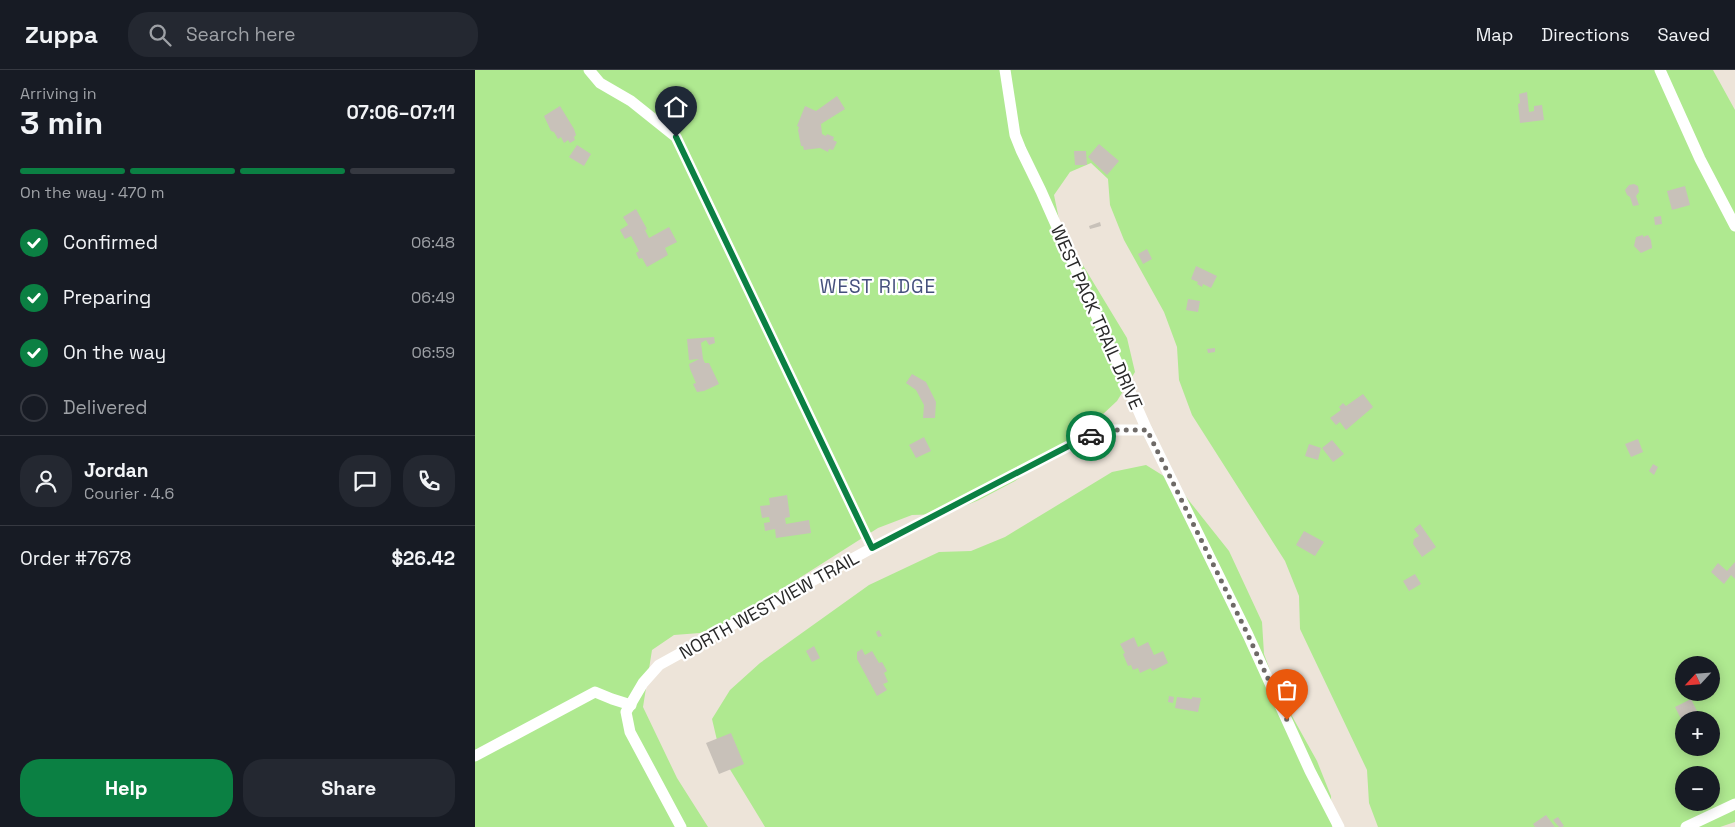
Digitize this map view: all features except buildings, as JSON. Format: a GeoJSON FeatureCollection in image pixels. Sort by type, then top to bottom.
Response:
{"type":"FeatureCollection","features":[{"type":"Feature","properties":{"kind":"street"},"geometry":{"type":"LineString","coordinates":[[589,70],[600,83],[631,101],[676,137],[872,548]]}},
{"type":"Feature","properties":{"kind":"street","name":"WEST PACK TRAIL DRIVE"},"geometry":{"type":"LineString","coordinates":[[1005,70],[1015,135],[1021,150],[1147,430],[1248,635],[1310,771],[1339,827]]}},
{"type":"Feature","properties":{"kind":"street"},"geometry":{"type":"LineString","coordinates":[[1660,70],[1700,159],[1735,226]]}},
{"type":"Feature","properties":{"kind":"street","name":"NORTH WESTVIEW TRAIL"},"geometry":{"type":"LineString","coordinates":[[631,705],[643,683],[659,665],[872,548],[1082,439],[1114,430],[1147,430]]}},
{"type":"Feature","properties":{"kind":"street"},"geometry":{"type":"LineString","coordinates":[[475,756],[595,692],[612,700],[631,705],[626,712],[630,732],[681,827]]}},
{"type":"Feature","properties":{"kind":"street"},"geometry":{"type":"LineString","coordinates":[[1686,827],[1735,804]]}},
{"type":"Feature","properties":{"kind":"green space"},"geometry":{"type":"Polygon","coordinates":[[[475,70],[1713,70],[1735,110],[1735,822],[1720,827],[1378,827],[1369,803],[1367,770],[1300,629],[1299,596],[1285,561],[1192,415],[1179,380],[1177,347],[1164,312],[1124,240],[1110,205],[1108,179],[1091,163],[1070,172],[1054,195],[1061,229],[1127,338],[1135,372],[1117,401],[1087,429],[1015,481],[979,500],[945,514],[912,515],[878,528],[735,619],[700,633],[674,635],[652,650],[643,707],[677,778],[708,827],[475,827],[475,70]]]}},
{"type":"Feature","properties":{"kind":"green space"},"geometry":{"type":"Polygon","coordinates":[[[1146,465],[1175,483],[1229,551],[1262,622],[1264,654],[1277,689],[1317,761],[1331,796],[1332,827],[765,827],[720,753],[712,719],[730,690],[760,663],[869,585],[939,552],[971,551],[1005,537],[1112,472],[1146,465]]]}},
{"type":"Feature","properties":{"kind":"way so far"},"geometry":{"type":"LineString","coordinates":[[1091,436],[1114,430],[1147,430],[1248,635],[1287,720]]}},
{"type":"Feature","properties":{"kind":"district","name":"WEST RIDGE"},"geometry":{"type":"Point","coordinates":[878,286]}},
{"type":"Feature","properties":{"kind":"route"},"geometry":{"type":"LineString","coordinates":[[676,137],[872,548],[1091,436]]}}]}
